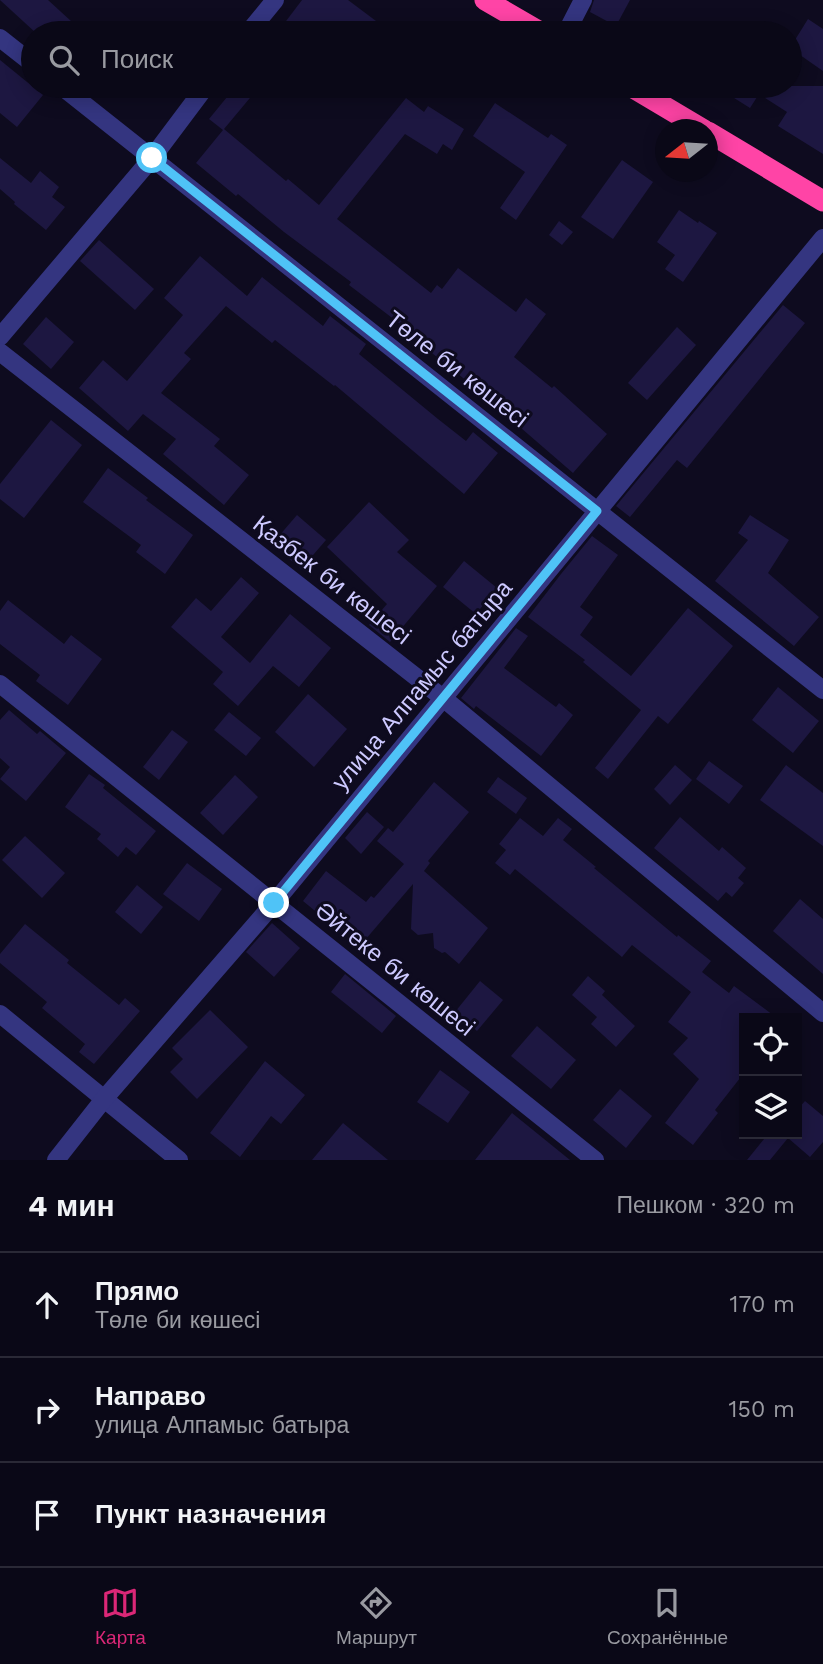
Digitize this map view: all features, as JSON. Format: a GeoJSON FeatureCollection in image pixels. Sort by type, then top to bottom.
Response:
{"type":"FeatureCollection","features":[{"type":"Feature","properties":{"kind":"highway"},"geometry":{"type":"LineString","coordinates":[[485,0],[521,21]]}},
{"type":"Feature","properties":{"kind":"highway"},"geometry":{"type":"LineString","coordinates":[[650,98],[686,119]]}},
{"type":"Feature","properties":{"kind":"highway"},"geometry":{"type":"LineString","coordinates":[[718,138],[823,201]]}},
{"type":"Feature","properties":{"kind":"street"},"geometry":{"type":"LineString","coordinates":[[258,21],[275,0]]}},
{"type":"Feature","properties":{"kind":"street"},"geometry":{"type":"LineString","coordinates":[[572,21],[583,0]]}},
{"type":"Feature","properties":{"kind":"street"},"geometry":{"type":"LineString","coordinates":[[0,38],[21,55]]}},
{"type":"Feature","properties":{"kind":"street","name":"Төле би көшесі"},"geometry":{"type":"LineString","coordinates":[[76,98],[823,690]]}},
{"type":"Feature","properties":{"kind":"street"},"geometry":{"type":"LineString","coordinates":[[0,337],[152,158],[197,98]]}},
{"type":"Feature","properties":{"kind":"street","name":"улица Алпамыс батыра"},"geometry":{"type":"LineString","coordinates":[[56,1160],[104,1099],[274,903],[823,238]]}},
{"type":"Feature","properties":{"kind":"street","name":"Қазбек би көшесі"},"geometry":{"type":"LineString","coordinates":[[0,352],[443,698],[823,1013]]}},
{"type":"Feature","properties":{"kind":"street","name":"Әйтеке би көшесі"},"geometry":{"type":"LineString","coordinates":[[0,684],[596,1160]]}},
{"type":"Feature","properties":{"kind":"street"},"geometry":{"type":"LineString","coordinates":[[0,1014],[179,1160]]}},
{"type":"Feature","properties":{"kind":"building"},"geometry":{"type":"Polygon","coordinates":[[[0,0],[48,0],[71,21],[23,21],[0,0]]]}},
{"type":"Feature","properties":{"kind":"building"},"geometry":{"type":"Polygon","coordinates":[[[302,0],[348,0],[376,21],[286,21],[302,0]]]}},
{"type":"Feature","properties":{"kind":"building"},"geometry":{"type":"Polygon","coordinates":[[[594,0],[630,0],[619,21],[607,21],[590,12],[594,0]]]}},
{"type":"Feature","properties":{"kind":"building"},"geometry":{"type":"Polygon","coordinates":[[[808,19],[823,29],[823,71],[802,56],[802,29],[808,19]]]}},
{"type":"Feature","properties":{"kind":"building"},"geometry":{"type":"Polygon","coordinates":[[[0,60],[21,77],[21,98],[41,98],[17,127],[0,113],[0,60]]]}},
{"type":"Feature","properties":{"kind":"building"},"geometry":{"type":"Polygon","coordinates":[[[802,86],[823,86],[823,154],[778,126],[787,112],[765,98],[802,98],[802,86]]]}},
{"type":"Feature","properties":{"kind":"building"},"geometry":{"type":"Polygon","coordinates":[[[226,98],[250,98],[224,129],[319,205],[406,98],[424,112],[428,106],[464,129],[452,150],[443,144],[437,154],[405,134],[337,219],[431,293],[437,285],[442,289],[458,268],[516,312],[526,298],[546,314],[514,357],[552,388],[554,386],[607,434],[573,473],[493,402],[402,329],[404,327],[349,285],[351,282],[196,163],[223,130],[209,119],[226,98]]]}},
{"type":"Feature","properties":{"kind":"building"},"geometry":{"type":"Polygon","coordinates":[[[734,98],[756,98],[750,108],[734,98]]]}},
{"type":"Feature","properties":{"kind":"building"},"geometry":{"type":"Polygon","coordinates":[[[495,103],[548,138],[551,134],[567,145],[516,220],[500,208],[525,172],[473,136],[495,103]]]}},
{"type":"Feature","properties":{"kind":"building"},"geometry":{"type":"Polygon","coordinates":[[[0,158],[31,183],[40,171],[59,187],[52,197],[65,207],[46,230],[0,189],[0,158]]]}},
{"type":"Feature","properties":{"kind":"building"},"geometry":{"type":"Polygon","coordinates":[[[622,160],[653,182],[613,239],[581,217],[622,160]]]}},
{"type":"Feature","properties":{"kind":"building"},"geometry":{"type":"Polygon","coordinates":[[[679,210],[717,233],[683,282],[665,269],[675,255],[657,242],[679,210]]]}},
{"type":"Feature","properties":{"kind":"building"},"geometry":{"type":"Polygon","coordinates":[[[559,221],[573,232],[562,245],[549,235],[559,221]]]}},
{"type":"Feature","properties":{"kind":"building"},"geometry":{"type":"Polygon","coordinates":[[[99,240],[154,289],[135,310],[80,261],[99,240]]]}},
{"type":"Feature","properties":{"kind":"building"},"geometry":{"type":"Polygon","coordinates":[[[200,256],[247,296],[262,277],[323,326],[330,316],[366,344],[359,354],[438,419],[466,441],[473,432],[498,453],[464,494],[335,385],[275,340],[272,343],[226,306],[184,353],[191,359],[161,393],[220,439],[214,446],[249,475],[224,505],[163,454],[176,439],[143,414],[128,431],[79,388],[103,360],[127,381],[183,315],[164,298],[200,256]]]}},
{"type":"Feature","properties":{"kind":"building"},"geometry":{"type":"Polygon","coordinates":[[[783,305],[805,323],[687,468],[677,460],[630,517],[616,506],[783,305]]]}},
{"type":"Feature","properties":{"kind":"building"},"geometry":{"type":"Polygon","coordinates":[[[46,317],[74,342],[51,369],[23,344],[46,317]]]}},
{"type":"Feature","properties":{"kind":"building"},"geometry":{"type":"Polygon","coordinates":[[[677,327],[696,345],[647,400],[628,383],[677,327]]]}},
{"type":"Feature","properties":{"kind":"building"},"geometry":{"type":"Polygon","coordinates":[[[51,420],[82,445],[24,518],[0,499],[0,484],[51,420]]]}},
{"type":"Feature","properties":{"kind":"building"},"geometry":{"type":"Polygon","coordinates":[[[108,468],[193,535],[165,574],[136,552],[141,545],[83,502],[108,468]]]}},
{"type":"Feature","properties":{"kind":"building"},"geometry":{"type":"Polygon","coordinates":[[[369,502],[409,540],[397,552],[437,586],[390,642],[369,625],[387,604],[327,547],[369,502]]]}},
{"type":"Feature","properties":{"kind":"building"},"geometry":{"type":"Polygon","coordinates":[[[297,515],[326,540],[301,569],[272,544],[297,515]]]}},
{"type":"Feature","properties":{"kind":"building"},"geometry":{"type":"Polygon","coordinates":[[[750,515],[789,540],[768,573],[819,617],[794,646],[715,581],[748,540],[738,533],[750,515]]]}},
{"type":"Feature","properties":{"kind":"building"},"geometry":{"type":"Polygon","coordinates":[[[592,536],[618,555],[580,607],[593,617],[580,635],[631,676],[688,608],[733,646],[668,724],[658,716],[608,779],[595,768],[641,710],[583,662],[585,660],[528,617],[592,536]]]}},
{"type":"Feature","properties":{"kind":"building"},"geometry":{"type":"Polygon","coordinates":[[[464,561],[497,588],[476,614],[443,587],[464,561]]]}},
{"type":"Feature","properties":{"kind":"building"},"geometry":{"type":"Polygon","coordinates":[[[241,577],[259,593],[221,637],[250,663],[290,614],[331,648],[299,687],[273,666],[238,706],[213,684],[223,672],[171,627],[196,598],[211,611],[241,577]]]}},
{"type":"Feature","properties":{"kind":"building"},"geometry":{"type":"Polygon","coordinates":[[[8,600],[64,644],[71,635],[102,659],[68,705],[36,681],[40,675],[0,644],[0,611],[8,600]]]}},
{"type":"Feature","properties":{"kind":"building"},"geometry":{"type":"Polygon","coordinates":[[[516,628],[528,636],[504,668],[556,707],[559,703],[573,715],[541,756],[476,706],[474,709],[461,698],[516,628]]]}},
{"type":"Feature","properties":{"kind":"building"},"geometry":{"type":"Polygon","coordinates":[[[778,687],[819,721],[793,753],[752,720],[778,687]]]}},
{"type":"Feature","properties":{"kind":"building"},"geometry":{"type":"Polygon","coordinates":[[[308,694],[347,729],[314,767],[275,732],[308,694]]]}},
{"type":"Feature","properties":{"kind":"building"},"geometry":{"type":"Polygon","coordinates":[[[9,710],[37,734],[40,731],[66,753],[26,801],[0,779],[10,767],[0,758],[0,720],[9,710]]]}},
{"type":"Feature","properties":{"kind":"building"},"geometry":{"type":"Polygon","coordinates":[[[229,712],[261,738],[246,756],[214,730],[229,712]]]}},
{"type":"Feature","properties":{"kind":"building"},"geometry":{"type":"Polygon","coordinates":[[[172,730],[188,742],[159,780],[143,767],[172,730]]]}},
{"type":"Feature","properties":{"kind":"building"},"geometry":{"type":"Polygon","coordinates":[[[709,761],[743,786],[729,804],[696,779],[709,761]]]}},
{"type":"Feature","properties":{"kind":"building"},"geometry":{"type":"Polygon","coordinates":[[[675,765],[692,780],[670,805],[654,789],[675,765]]]}},
{"type":"Feature","properties":{"kind":"building"},"geometry":{"type":"Polygon","coordinates":[[[786,765],[823,793],[823,846],[760,800],[786,765]]]}},
{"type":"Feature","properties":{"kind":"building"},"geometry":{"type":"Polygon","coordinates":[[[89,774],[156,831],[136,855],[126,847],[118,857],[97,839],[101,834],[65,807],[89,774]]]}},
{"type":"Feature","properties":{"kind":"building"},"geometry":{"type":"Polygon","coordinates":[[[235,775],[258,797],[223,835],[200,813],[235,775]]]}},
{"type":"Feature","properties":{"kind":"building"},"geometry":{"type":"Polygon","coordinates":[[[498,777],[527,798],[516,814],[487,792],[498,777]]]}},
{"type":"Feature","properties":{"kind":"building"},"geometry":{"type":"Polygon","coordinates":[[[434,782],[469,812],[428,861],[430,863],[424,871],[488,928],[459,964],[445,952],[434,948],[433,933],[418,935],[411,929],[413,884],[359,947],[303,901],[326,871],[366,902],[371,896],[374,898],[404,864],[377,841],[388,828],[393,832],[434,782]]]}},
{"type":"Feature","properties":{"kind":"building"},"geometry":{"type":"Polygon","coordinates":[[[367,812],[384,827],[361,854],[345,838],[367,812]]]}},
{"type":"Feature","properties":{"kind":"building"},"geometry":{"type":"Polygon","coordinates":[[[680,817],[719,851],[722,847],[746,868],[738,878],[744,883],[732,897],[726,892],[718,901],[654,848],[680,817]]]}},
{"type":"Feature","properties":{"kind":"building"},"geometry":{"type":"Polygon","coordinates":[[[520,818],[543,836],[558,818],[572,829],[563,840],[677,937],[678,935],[711,961],[702,972],[729,993],[734,986],[770,1013],[739,1013],[739,1079],[715,1110],[718,1113],[693,1145],[665,1123],[699,1079],[673,1054],[688,1038],[668,1022],[691,992],[632,945],[622,957],[515,869],[510,875],[495,863],[506,850],[499,844],[520,818]]]}},
{"type":"Feature","properties":{"kind":"building"},"geometry":{"type":"Polygon","coordinates":[[[25,836],[65,873],[42,898],[2,860],[25,836]]]}},
{"type":"Feature","properties":{"kind":"building"},"geometry":{"type":"Polygon","coordinates":[[[187,863],[222,889],[199,921],[163,894],[187,863]]]}},
{"type":"Feature","properties":{"kind":"building"},"geometry":{"type":"Polygon","coordinates":[[[137,885],[163,907],[141,934],[115,912],[137,885]]]}},
{"type":"Feature","properties":{"kind":"building"},"geometry":{"type":"Polygon","coordinates":[[[800,899],[823,919],[823,974],[773,931],[800,899]]]}},
{"type":"Feature","properties":{"kind":"building"},"geometry":{"type":"Polygon","coordinates":[[[272,923],[300,948],[274,977],[246,952],[272,923]]]}},
{"type":"Feature","properties":{"kind":"building"},"geometry":{"type":"Polygon","coordinates":[[[25,924],[69,960],[67,963],[119,1005],[125,998],[140,1011],[94,1064],[79,1052],[85,1044],[42,1008],[47,1002],[0,963],[0,954],[25,924]]]}},
{"type":"Feature","properties":{"kind":"building"},"geometry":{"type":"Polygon","coordinates":[[[345,974],[396,1016],[382,1033],[331,992],[345,974]]]}},
{"type":"Feature","properties":{"kind":"building"},"geometry":{"type":"Polygon","coordinates":[[[588,976],[605,991],[602,995],[635,1026],[616,1047],[591,1024],[597,1017],[572,995],[588,976]]]}},
{"type":"Feature","properties":{"kind":"building"},"geometry":{"type":"Polygon","coordinates":[[[480,981],[503,1000],[477,1031],[455,1012],[480,981]]]}},
{"type":"Feature","properties":{"kind":"building"},"geometry":{"type":"Polygon","coordinates":[[[210,1010],[248,1047],[197,1099],[170,1072],[183,1059],[172,1048],[210,1010]]]}},
{"type":"Feature","properties":{"kind":"building"},"geometry":{"type":"Polygon","coordinates":[[[537,1026],[576,1060],[551,1089],[511,1056],[537,1026]]]}},
{"type":"Feature","properties":{"kind":"building"},"geometry":{"type":"Polygon","coordinates":[[[265,1061],[305,1095],[281,1124],[271,1116],[240,1157],[210,1133],[265,1061]]]}},
{"type":"Feature","properties":{"kind":"building"},"geometry":{"type":"Polygon","coordinates":[[[440,1070],[470,1092],[448,1123],[417,1102],[440,1070]]]}},
{"type":"Feature","properties":{"kind":"building"},"geometry":{"type":"Polygon","coordinates":[[[620,1089],[652,1116],[626,1148],[593,1120],[620,1089]]]}},
{"type":"Feature","properties":{"kind":"building"},"geometry":{"type":"Polygon","coordinates":[[[805,1101],[823,1116],[823,1142],[810,1157],[789,1139],[802,1139],[802,1104],[805,1101]]]}},
{"type":"Feature","properties":{"kind":"building"},"geometry":{"type":"Polygon","coordinates":[[[512,1113],[570,1160],[475,1160],[512,1113]]]}},
{"type":"Feature","properties":{"kind":"building"},"geometry":{"type":"Polygon","coordinates":[[[343,1123],[388,1160],[312,1160],[343,1123]]]}},
{"type":"Feature","properties":{"kind":"building"},"geometry":{"type":"Polygon","coordinates":[[[764,1139],[787,1139],[770,1160],[747,1160],[764,1139]]]}},
{"type":"Feature","properties":{"kind":"route"},"geometry":{"type":"LineString","coordinates":[[152,158],[597,511],[274,903]]}}]}
